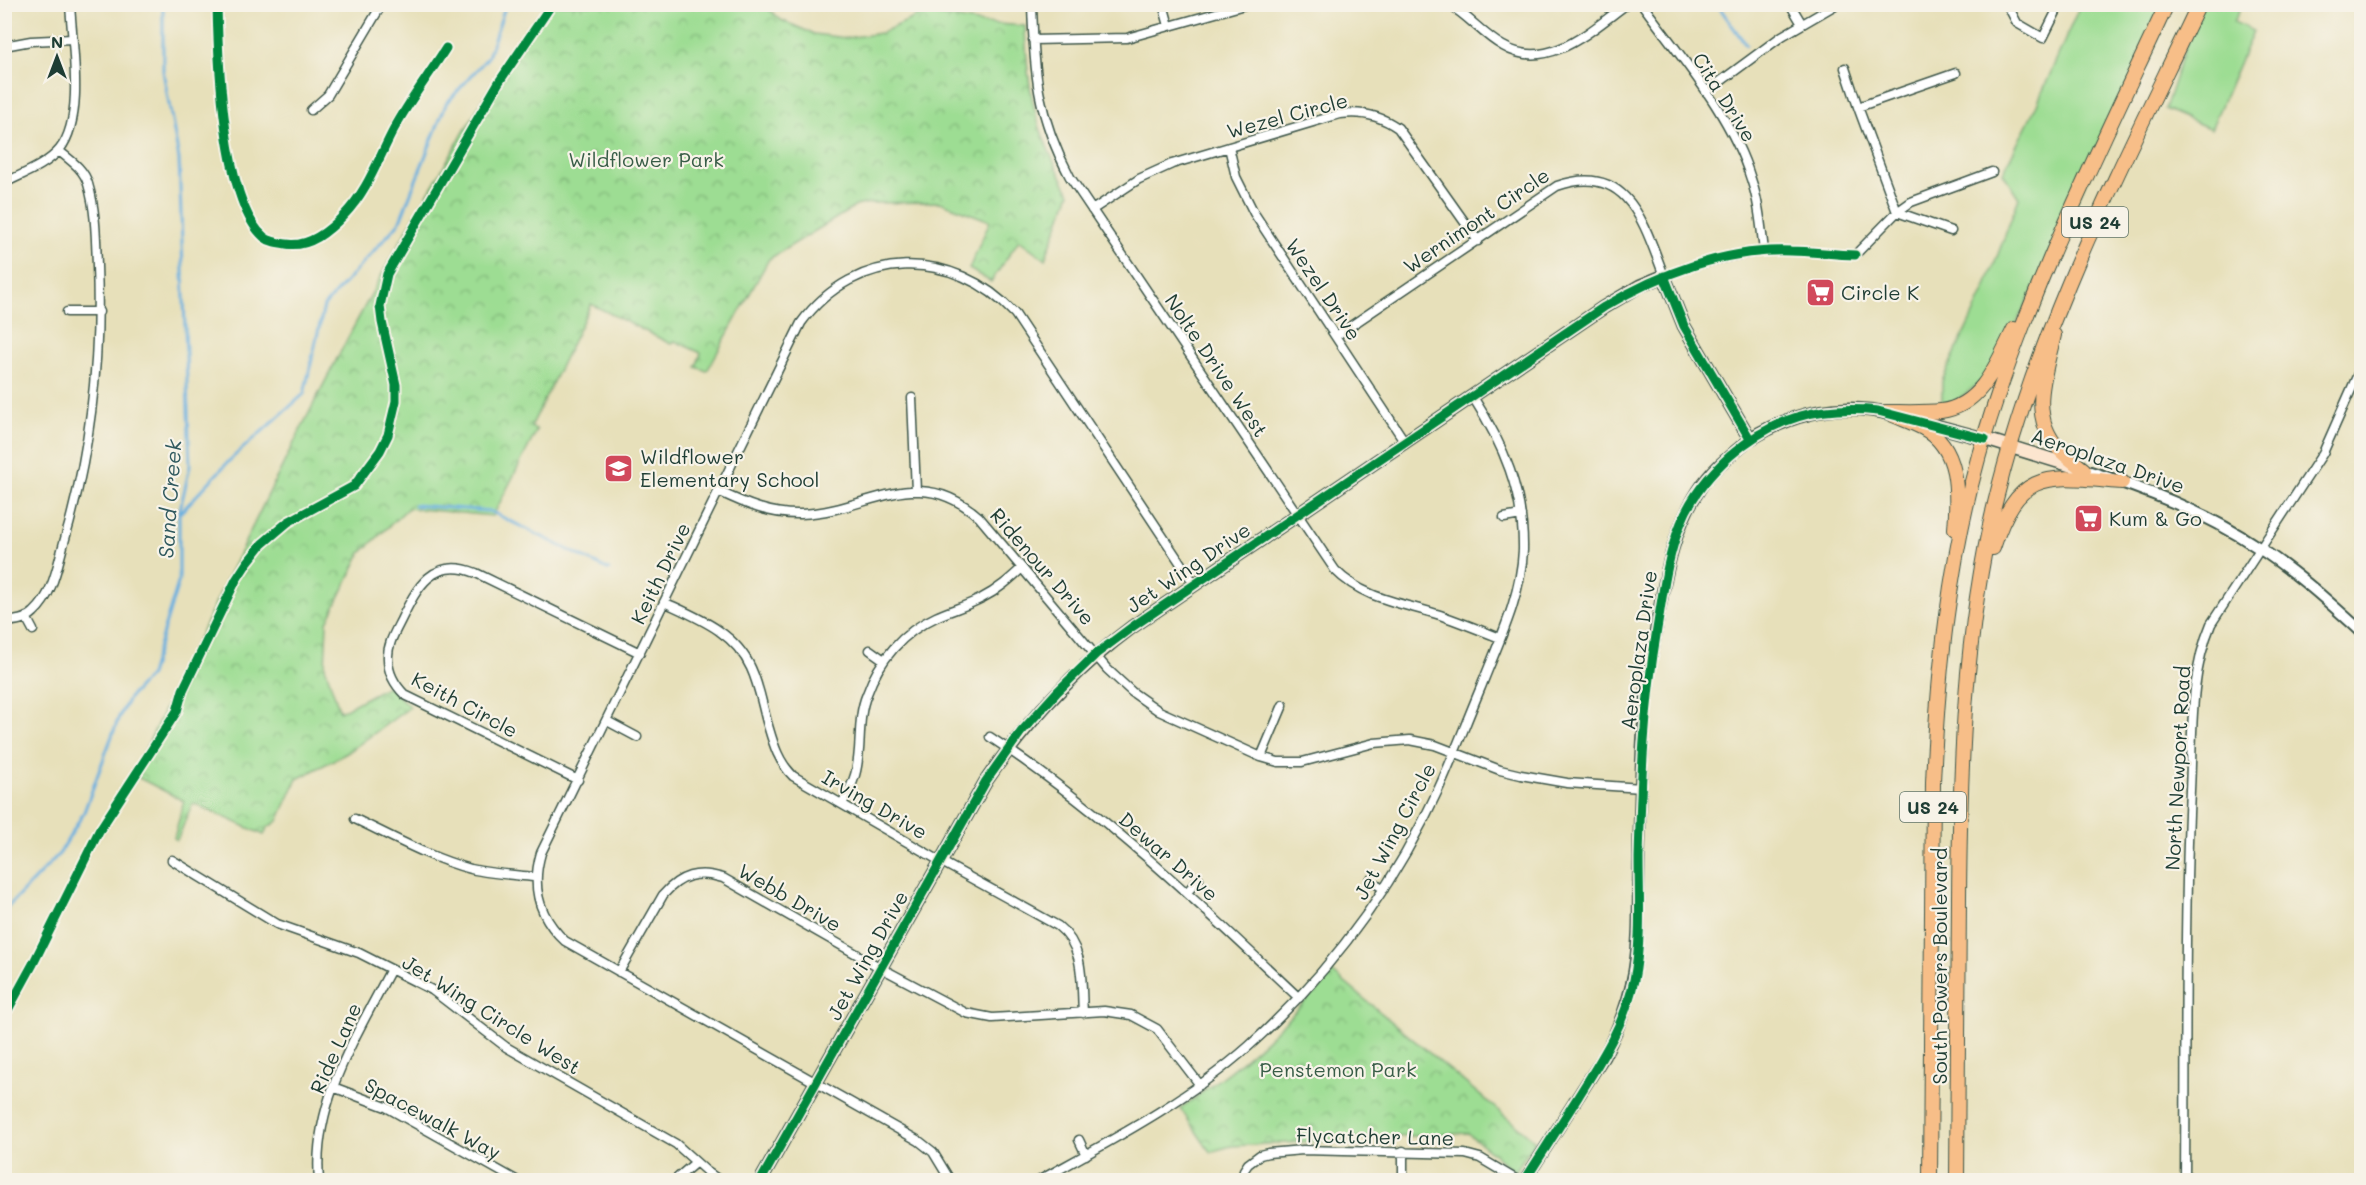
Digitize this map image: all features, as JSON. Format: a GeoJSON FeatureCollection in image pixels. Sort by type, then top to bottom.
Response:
{"type":"FeatureCollection","features":[{"type":"Feature","properties":{"kind":"highway","name":"South Powers Boulevard"},"geometry":{"type":"LineString","coordinates":[[1930,1180],[1933,782],[1940,674],[1948,600],[1985,439],[2016,345],[2049,260],[2167,4]]}},
{"type":"Feature","properties":{"kind":"highway","name":"South Powers Boulevard"},"geometry":{"type":"LineString","coordinates":[[1957,1180],[1961,766],[1974,617],[1993,515],[2010,447],[2042,347],[2079,256],[2199,4]]}},
{"type":"Feature","properties":{"kind":"highway"},"geometry":{"type":"LineString","coordinates":[[2079,256],[2057,323],[2040,408],[2052,441],[2085,470]]}},
{"type":"Feature","properties":{"kind":"highway"},"geometry":{"type":"LineString","coordinates":[[1885,412],[1942,411],[1964,404],[1975,395],[1998,361],[2049,260]]}},
{"type":"Feature","properties":{"kind":"highway"},"geometry":{"type":"LineString","coordinates":[[1885,412],[1924,428],[1946,450],[1952,461],[1958,501],[1948,600]]}},
{"type":"Feature","properties":{"kind":"highway"},"geometry":{"type":"LineString","coordinates":[[1974,617],[1985,572],[2003,520],[2016,498],[2024,490],[2052,478],[2068,477],[2122,482]]}},
{"type":"Feature","properties":{"kind":"main road","name":"Jet Wing Drive"},"geometry":{"type":"LineString","coordinates":[[761,1180],[986,781],[1036,713],[1096,654],[1132,627],[1604,307],[1640,286],[1664,276]]}},
{"type":"Feature","properties":{"kind":"main road","name":"Wernimont Circle"},"geometry":{"type":"LineString","coordinates":[[1664,276],[1684,326],[1750,439]]}},
{"type":"Feature","properties":{"kind":"main road","name":"Aeroplaza Drive"},"geometry":{"type":"LineString","coordinates":[[1750,439],[1771,426],[1808,414],[1860,409],[1885,412],[1985,439],[2085,470]]}},
{"type":"Feature","properties":{"kind":"street"},"geometry":{"type":"LineString","coordinates":[[4,183],[59,151],[70,129],[75,110],[70,4]]}},
{"type":"Feature","properties":{"kind":"street"},"geometry":{"type":"LineString","coordinates":[[311,110],[328,95],[382,4]]}},
{"type":"Feature","properties":{"kind":"street","name":"Nolte Drive West"},"geometry":{"type":"LineString","coordinates":[[1032,4],[1036,82],[1045,122],[1060,158],[1092,210],[1335,570],[1354,586],[1384,599],[1440,615],[1500,638]]}},
{"type":"Feature","properties":{"kind":"street"},"geometry":{"type":"LineString","coordinates":[[1163,4],[1169,26]]}},
{"type":"Feature","properties":{"kind":"street"},"geometry":{"type":"LineString","coordinates":[[1033,40],[1118,39],[1248,4]]}},
{"type":"Feature","properties":{"kind":"street"},"geometry":{"type":"LineString","coordinates":[[1448,4],[1468,17],[1503,46],[1532,54],[1553,52],[1565,47],[1627,4]]}},
{"type":"Feature","properties":{"kind":"street","name":"Cita Drive"},"geometry":{"type":"LineString","coordinates":[[1642,4],[1706,92],[1734,137],[1752,180],[1761,220],[1764,251]]}},
{"type":"Feature","properties":{"kind":"street"},"geometry":{"type":"LineString","coordinates":[[1790,4],[1802,24]]}},
{"type":"Feature","properties":{"kind":"street"},"geometry":{"type":"LineString","coordinates":[[1706,92],[1802,24],[1837,4]]}},
{"type":"Feature","properties":{"kind":"street"},"geometry":{"type":"LineString","coordinates":[[2007,4],[2017,23],[2043,38],[2060,4]]}},
{"type":"Feature","properties":{"kind":"street"},"geometry":{"type":"LineString","coordinates":[[4,46],[32,41],[72,39]]}},
{"type":"Feature","properties":{"kind":"street"},"geometry":{"type":"LineString","coordinates":[[1845,68],[1897,212]]}},
{"type":"Feature","properties":{"kind":"street"},"geometry":{"type":"LineString","coordinates":[[1858,107],[1956,73]]}},
{"type":"Feature","properties":{"kind":"street","name":"Wezel Circle"},"geometry":{"type":"LineString","coordinates":[[1092,210],[1139,179],[1172,165],[1340,114],[1362,113],[1388,120],[1398,128],[1478,242]]}},
{"type":"Feature","properties":{"kind":"street","name":"Wezel Drive"},"geometry":{"type":"LineString","coordinates":[[1228,147],[1236,177],[1247,202],[1405,442]]}},
{"type":"Feature","properties":{"kind":"street"},"geometry":{"type":"LineString","coordinates":[[4,622],[26,618],[36,611],[54,577],[79,490],[93,406],[99,312],[96,247],[88,185],[80,170],[59,151]]}},
{"type":"Feature","properties":{"kind":"street"},"geometry":{"type":"LineString","coordinates":[[1897,212],[1911,202],[1992,172]]}},
{"type":"Feature","properties":{"kind":"street","name":"Wernimont Circle"},"geometry":{"type":"LineString","coordinates":[[1336,336],[1478,242],[1557,186],[1570,182],[1594,180],[1615,188],[1637,210],[1664,276]]}},
{"type":"Feature","properties":{"kind":"street"},"geometry":{"type":"LineString","coordinates":[[1897,212],[1952,231]]}},
{"type":"Feature","properties":{"kind":"street","name":"Jet Wing Drive"},"geometry":{"type":"LineString","coordinates":[[1664,276],[1705,263],[1764,251],[1791,250],[1855,255],[1897,212]]}},
{"type":"Feature","properties":{"kind":"street","name":"Keith Drive"},"geometry":{"type":"LineString","coordinates":[[950,1180],[927,1146],[565,941],[543,915],[536,877],[541,853],[801,323],[820,301],[849,280],[876,270],[904,265],[934,266],[978,282],[993,293],[1015,314],[1195,585]]}},
{"type":"Feature","properties":{"kind":"street"},"geometry":{"type":"LineString","coordinates":[[67,312],[99,312]]}},
{"type":"Feature","properties":{"kind":"street","name":"North Newport Road"},"geometry":{"type":"LineString","coordinates":[[2185,1180],[2188,843],[2196,677],[2201,647],[2211,624],[2323,453],[2361,365]]}},
{"type":"Feature","properties":{"kind":"street","name":"Jet Wing Circle"},"geometry":{"type":"LineString","coordinates":[[1040,1180],[1159,1113],[1200,1085],[1247,1047],[1299,998],[1346,942],[1384,889],[1421,824],[1455,751],[1513,605],[1521,568],[1521,515],[1515,482],[1506,455],[1473,397]]}},
{"type":"Feature","properties":{"kind":"street"},"geometry":{"type":"LineString","coordinates":[[912,398],[915,490]]}},
{"type":"Feature","properties":{"kind":"street","name":"Aeroplaza Drive"},"geometry":{"type":"LineString","coordinates":[[1525,1180],[1604,1056],[1630,999],[1637,967],[1639,943],[1641,788],[1648,679],[1666,576],[1681,521],[1699,489],[1715,469],[1750,439]]}},
{"type":"Feature","properties":{"kind":"street","name":"Aeroplaza Drive"},"geometry":{"type":"LineString","coordinates":[[2085,470],[2189,509],[2260,548],[2306,582],[2361,632]]}},
{"type":"Feature","properties":{"kind":"street","name":"Ridenour Drive"},"geometry":{"type":"LineString","coordinates":[[718,491],[764,510],[801,514],[915,490],[935,492],[967,506],[979,517],[1119,681],[1159,711],[1261,758],[1278,762],[1302,762],[1374,742],[1399,739],[1422,741],[1455,751],[1500,770],[1521,775],[1567,783],[1641,788]]}},
{"type":"Feature","properties":{"kind":"street"},"geometry":{"type":"LineString","coordinates":[[1504,518],[1521,515]]}},
{"type":"Feature","properties":{"kind":"street","name":"Keith Circle"},"geometry":{"type":"LineString","coordinates":[[578,780],[405,696],[389,670],[387,659],[392,637],[416,589],[423,580],[442,570],[455,568],[476,573],[640,653]]}},
{"type":"Feature","properties":{"kind":"street"},"geometry":{"type":"LineString","coordinates":[[842,804],[856,774],[863,705],[872,681],[884,660],[903,638],[922,625],[984,597],[1023,568]]}},
{"type":"Feature","properties":{"kind":"street","name":"Irving Drive"},"geometry":{"type":"LineString","coordinates":[[664,602],[715,627],[733,642],[752,670],[775,750],[785,768],[801,781],[1058,926],[1068,934],[1078,951],[1083,1013]]}},
{"type":"Feature","properties":{"kind":"street"},"geometry":{"type":"LineString","coordinates":[[26,618],[33,630]]}},
{"type":"Feature","properties":{"kind":"street"},"geometry":{"type":"LineString","coordinates":[[870,650],[884,660]]}},
{"type":"Feature","properties":{"kind":"street"},"geometry":{"type":"LineString","coordinates":[[1261,758],[1283,705]]}},
{"type":"Feature","properties":{"kind":"street"},"geometry":{"type":"LineString","coordinates":[[607,721],[637,736]]}},
{"type":"Feature","properties":{"kind":"street","name":"Dewar Drive"},"geometry":{"type":"LineString","coordinates":[[990,736],[1127,839],[1188,891],[1299,998]]}},
{"type":"Feature","properties":{"kind":"street"},"geometry":{"type":"LineString","coordinates":[[355,819],[440,859],[458,865],[489,873],[536,877]]}},
{"type":"Feature","properties":{"kind":"street","name":"Jet Wing Circle West"},"geometry":{"type":"LineString","coordinates":[[172,860],[277,924],[342,946],[432,990],[506,1047],[676,1144],[719,1180]]}},
{"type":"Feature","properties":{"kind":"street","name":"Webb Drive"},"geometry":{"type":"LineString","coordinates":[[619,972],[663,895],[680,879],[701,873],[723,878],[953,1008],[978,1017],[1007,1018],[1118,1012],[1131,1015],[1150,1025],[1167,1040],[1200,1085]]}},
{"type":"Feature","properties":{"kind":"street"},"geometry":{"type":"LineString","coordinates":[[1188,891],[1199,879]]}},
{"type":"Feature","properties":{"kind":"street"},"geometry":{"type":"LineString","coordinates":[[1370,880],[1384,889]]}},
{"type":"Feature","properties":{"kind":"street","name":"Ride Lane"},"geometry":{"type":"LineString","coordinates":[[319,1180],[322,1128],[333,1087],[391,969]]}},
{"type":"Feature","properties":{"kind":"street","name":"Spacewalk Way"},"geometry":{"type":"LineString","coordinates":[[333,1087],[386,1107],[516,1180]]}},
{"type":"Feature","properties":{"kind":"street"},"geometry":{"type":"LineString","coordinates":[[1078,1140],[1086,1155]]}},
{"type":"Feature","properties":{"kind":"street","name":"Flycatcher Lane"},"geometry":{"type":"LineString","coordinates":[[1243,1180],[1244,1170],[1248,1164],[1260,1155],[1303,1150],[1465,1154],[1480,1158],[1517,1180]]}},
{"type":"Feature","properties":{"kind":"street"},"geometry":{"type":"LineString","coordinates":[[1403,1151],[1403,1180]]}},
{"type":"Feature","properties":{"kind":"street"},"geometry":{"type":"LineString","coordinates":[[675,1180],[696,1162]]}},
{"type":"Feature","properties":{"kind":"green space","name":"Wildflower Park"},"geometry":{"type":"Polygon","coordinates":[[[547,5],[764,5],[781,20],[814,34],[846,38],[881,33],[924,13],[983,23],[1025,26],[1031,93],[1041,132],[1070,193],[1045,259],[1019,240],[991,282],[969,269],[990,221],[940,202],[869,203],[856,206],[769,259],[707,371],[696,367],[701,353],[675,341],[671,344],[591,304],[531,427],[537,430],[493,516],[408,508],[361,553],[327,622],[325,667],[340,712],[388,686],[410,707],[347,753],[297,779],[278,821],[267,828],[264,835],[193,803],[177,840],[174,838],[184,801],[133,775],[277,477],[352,329],[487,93],[547,5]]]}},
{"type":"Feature","properties":{"kind":"green space"},"geometry":{"type":"Polygon","coordinates":[[[2080,5],[2168,5],[2049,260],[1989,376],[1942,411],[1942,381],[1985,289],[2019,198],[2003,173],[2038,102],[2080,5]]]}},
{"type":"Feature","properties":{"kind":"green space"},"geometry":{"type":"Polygon","coordinates":[[[2199,5],[2242,5],[2234,22],[2253,31],[2211,129],[2165,109],[2199,5]]]}},
{"type":"Feature","properties":{"kind":"green space","name":"Penstemon Park"},"geometry":{"type":"Polygon","coordinates":[[[1332,972],[1535,1141],[1515,1172],[1468,1133],[1231,1146],[1210,1152],[1180,1108],[1261,1045],[1332,972]]]}},
{"type":"Feature","properties":{"kind":"waterway","name":"Sand Creek"},"geometry":{"type":"LineString","coordinates":[[4,911],[60,853],[84,812],[119,717],[129,698],[150,675],[179,580],[179,514],[190,466],[179,159],[163,71],[163,4]]}},
{"type":"Feature","properties":{"kind":"waterway"},"geometry":{"type":"LineString","coordinates":[[181,512],[231,459],[304,394],[324,306],[399,223],[446,104],[488,57],[506,4]]}},
{"type":"Feature","properties":{"kind":"waterway"},"geometry":{"type":"LineString","coordinates":[[1717,4],[1746,45]]}},
{"type":"Feature","properties":{"kind":"waterway"},"geometry":{"type":"LineString","coordinates":[[414,505],[490,511],[609,570]]}},
{"type":"Feature","properties":{"kind":"cycle path"},"geometry":{"type":"LineString","coordinates":[[217,4],[225,128],[231,162],[250,219],[264,237],[277,243],[294,245],[311,241],[332,227],[344,215],[360,195],[400,119],[446,48]]}},
{"type":"Feature","properties":{"kind":"cycle path"},"geometry":{"type":"LineString","coordinates":[[4,1017],[99,831],[177,711],[183,690],[236,580],[247,563],[262,544],[288,522],[354,486],[380,451],[388,435],[396,401],[396,385],[380,306],[387,274],[499,82],[552,4]]}},
{"type":"Feature","properties":{"kind":"cycle path"},"geometry":{"type":"LineString","coordinates":[[761,1180],[986,781],[1021,732],[1096,654],[1132,627],[1625,295],[1694,265],[1742,254],[1791,251],[1855,255]]}},
{"type":"Feature","properties":{"kind":"cycle path"},"geometry":{"type":"LineString","coordinates":[[1664,276],[1684,326],[1750,439]]}},
{"type":"Feature","properties":{"kind":"cycle path"},"geometry":{"type":"LineString","coordinates":[[1525,1180],[1611,1041],[1625,1012],[1634,980],[1639,934],[1642,772],[1653,658],[1672,549],[1685,513],[1695,495],[1730,456],[1763,432],[1781,423],[1817,412],[1878,411],[1985,439]]}},
{"type":"Feature","properties":{"kind":"place","name":"Circle K"},"geometry":{"type":"Point","coordinates":[1820,292]}},
{"type":"Feature","properties":{"kind":"place","name":"Wildflower Elementary School"},"geometry":{"type":"Point","coordinates":[619,468]}},
{"type":"Feature","properties":{"kind":"place","name":"Kum & Go"},"geometry":{"type":"Point","coordinates":[2088,518]}}]}
